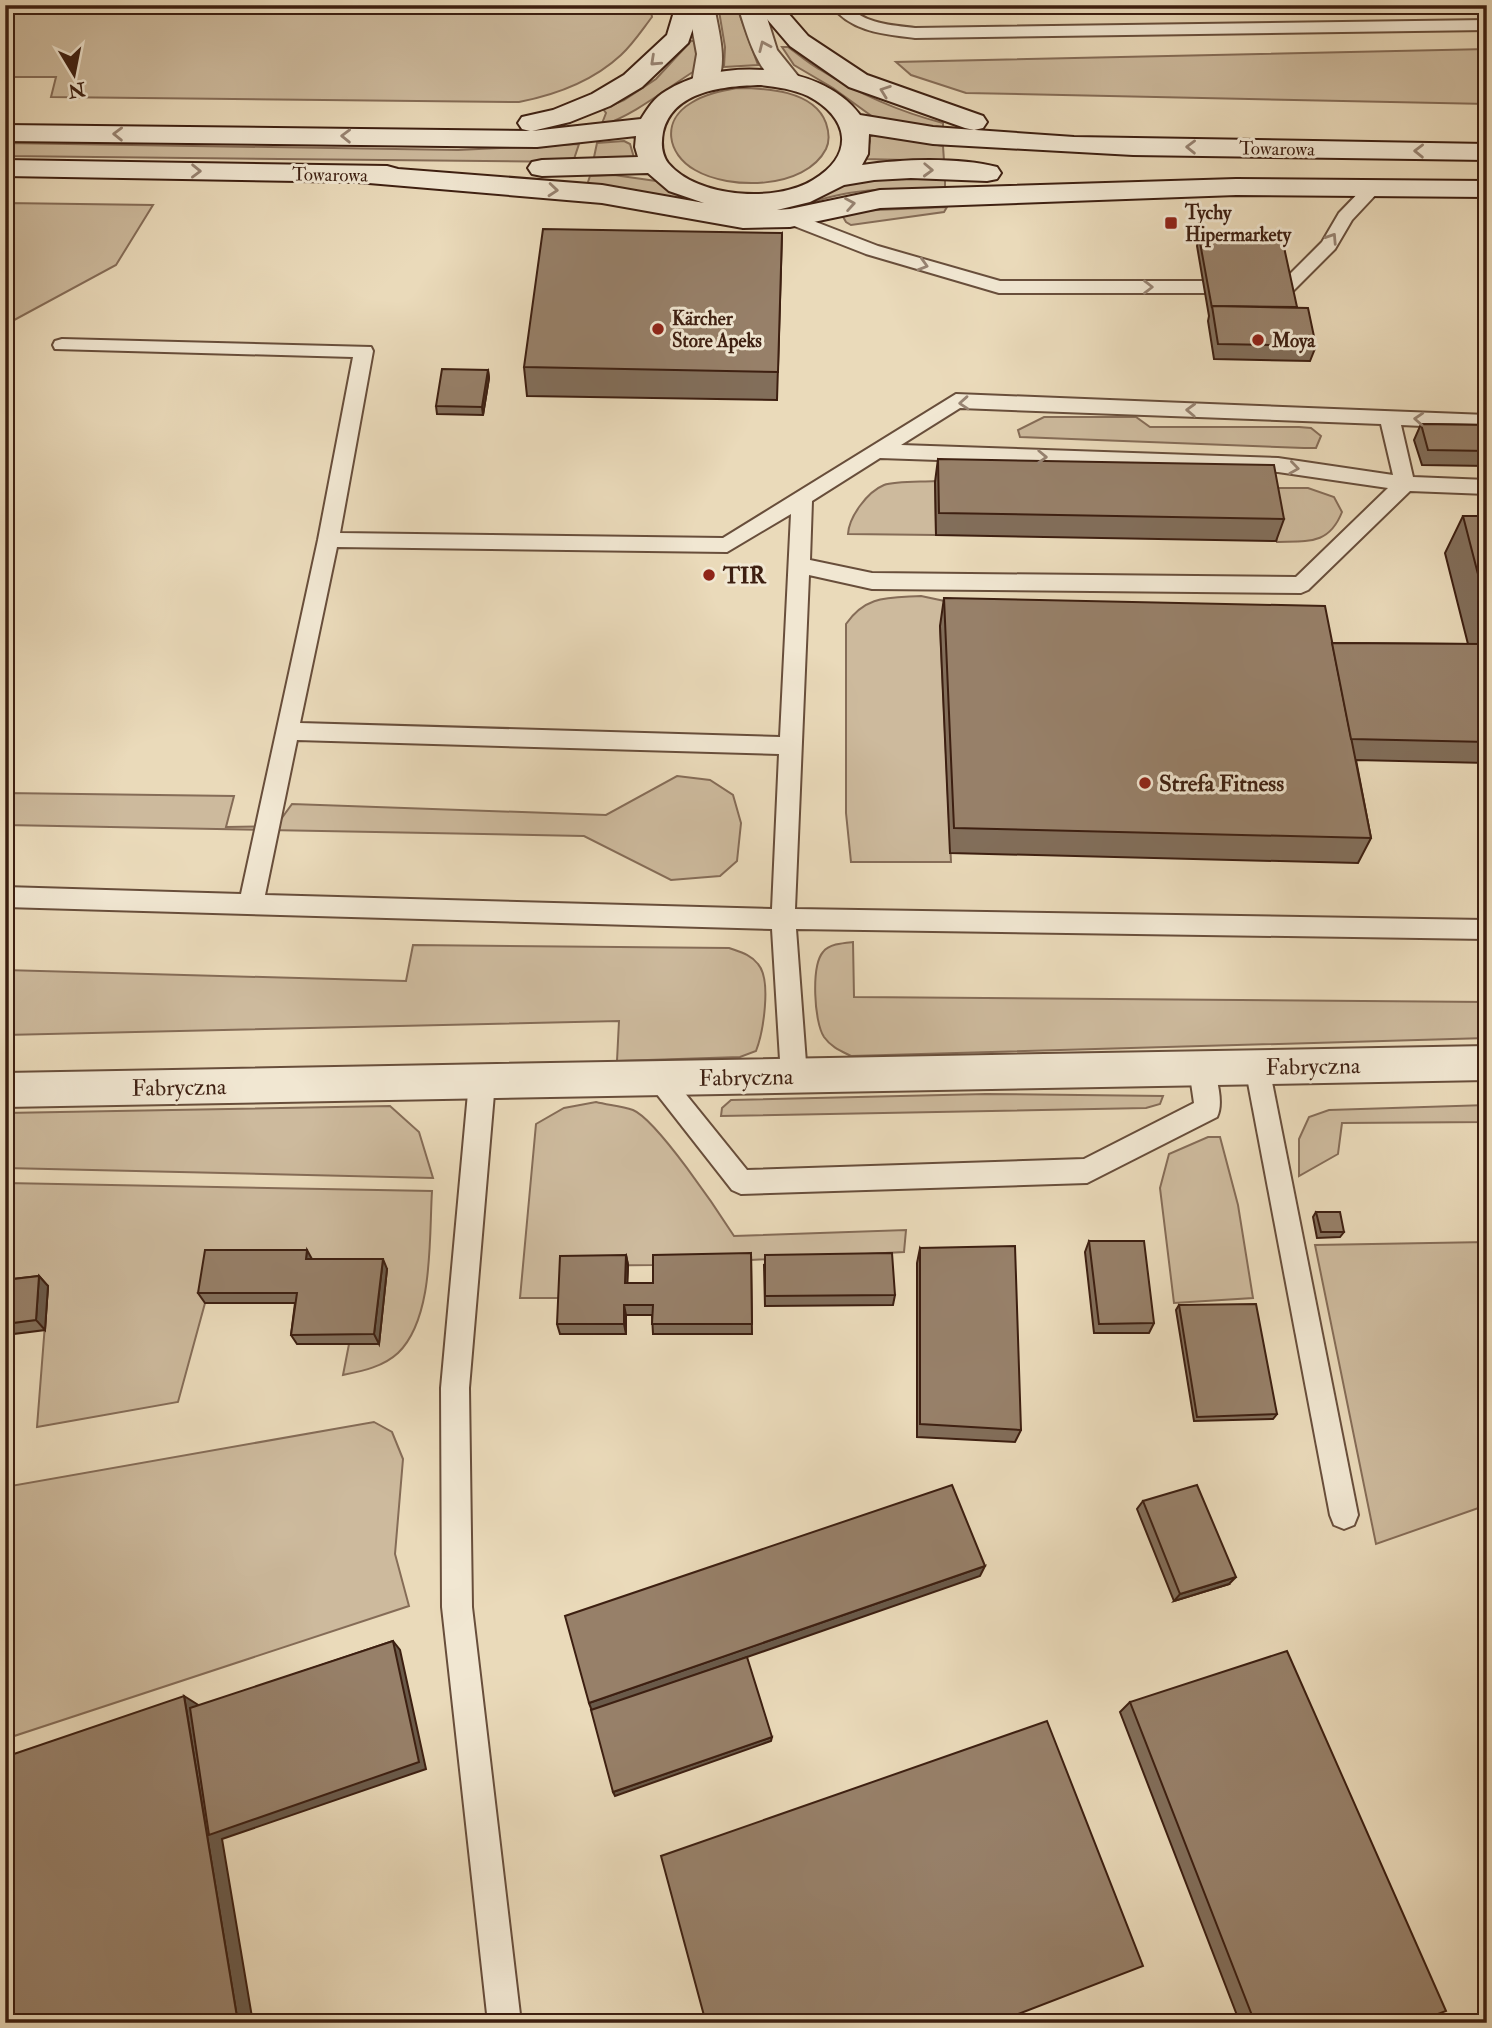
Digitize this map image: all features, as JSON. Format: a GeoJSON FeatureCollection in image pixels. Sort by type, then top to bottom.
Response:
{"type":"FeatureCollection","features":[{"type":"Feature","properties":{"kind":"street"},"geometry":{"type":"LineString","coordinates":[[414,137],[524,125],[561,116],[601,100],[633,81],[679,38],[689,5]]}},
{"type":"Feature","properties":{"kind":"street"},"geometry":{"type":"LineString","coordinates":[[701,5],[710,54],[705,83]]}},
{"type":"Feature","properties":{"kind":"street"},"geometry":{"type":"LineString","coordinates":[[750,5],[765,52],[789,81]]}},
{"type":"Feature","properties":{"kind":"street"},"geometry":{"type":"LineString","coordinates":[[767,5],[799,41],[858,81],[957,118],[1067,145]]}},
{"type":"Feature","properties":{"kind":"street"},"geometry":{"type":"LineString","coordinates":[[836,178],[852,160],[858,141],[853,121],[839,104],[817,90],[789,81],[761,77],[705,83],[669,101],[649,126],[647,147],[655,164],[671,180],[695,193],[734,201],[755,203],[786,199],[814,191],[836,178],[864,171],[893,169],[1236,187]]}},
{"type":"Feature","properties":{"kind":"street"},"geometry":{"type":"LineString","coordinates":[[853,121],[867,126],[954,137],[1067,145]]}},
{"type":"Feature","properties":{"kind":"street","name":"Towarowa"},"geometry":{"type":"LineString","coordinates":[[5,132],[537,139],[649,126]]}},
{"type":"Feature","properties":{"kind":"street","name":"Towarowa"},"geometry":{"type":"LineString","coordinates":[[1067,145],[1487,152]]}},
{"type":"Feature","properties":{"kind":"street","name":"Towarowa"},"geometry":{"type":"LineString","coordinates":[[5,168],[363,174],[655,164]]}},
{"type":"Feature","properties":{"kind":"street"},"geometry":{"type":"LineString","coordinates":[[363,174],[602,194],[743,219],[790,218],[880,199],[1236,187]]}},
{"type":"Feature","properties":{"kind":"street","name":"Towarowa"},"geometry":{"type":"LineString","coordinates":[[1236,187],[1487,189]]}},
{"type":"Feature","properties":{"kind":"street","name":"Fabryczna"},"geometry":{"type":"LineString","coordinates":[[5,1090],[1487,1063]]}},
{"type":"Feature","properties":{"kind":"lane"},"geometry":{"type":"LineString","coordinates":[[839,5],[843,12],[876,28],[915,33],[1487,25]]}},
{"type":"Feature","properties":{"kind":"lane"},"geometry":{"type":"LineString","coordinates":[[1288,286],[1329,245],[1345,217],[1373,188]]}},
{"type":"Feature","properties":{"kind":"lane"},"geometry":{"type":"LineString","coordinates":[[790,218],[872,250],[999,287],[1204,287]]}},
{"type":"Feature","properties":{"kind":"lane"},"geometry":{"type":"LineString","coordinates":[[61,345],[364,351],[328,540],[251,904]]}},
{"type":"Feature","properties":{"kind":"lane"},"geometry":{"type":"LineString","coordinates":[[328,540],[727,545],[956,401],[1487,422]]}},
{"type":"Feature","properties":{"kind":"lane"},"geometry":{"type":"LineString","coordinates":[[1389,418],[1405,484]]}},
{"type":"Feature","properties":{"kind":"lane"},"geometry":{"type":"LineString","coordinates":[[876,451],[1278,466],[1405,484],[1487,487]]}},
{"type":"Feature","properties":{"kind":"lane"},"geometry":{"type":"LineString","coordinates":[[799,565],[872,581],[1301,585],[1405,484]]}},
{"type":"Feature","properties":{"kind":"lane"},"geometry":{"type":"LineString","coordinates":[[794,1076],[783,919],[802,498]]}},
{"type":"Feature","properties":{"kind":"lane"},"geometry":{"type":"LineString","coordinates":[[287,731],[791,746]]}},
{"type":"Feature","properties":{"kind":"lane"},"geometry":{"type":"LineString","coordinates":[[5,897],[783,919],[1485,930]]}},
{"type":"Feature","properties":{"kind":"lane"},"geometry":{"type":"LineString","coordinates":[[1257,1068],[1344,1516]]}},
{"type":"Feature","properties":{"kind":"lane"},"geometry":{"type":"LineString","coordinates":[[658,1079],[741,1182],[1087,1171],[1208,1109],[1201,1069]]}},
{"type":"Feature","properties":{"kind":"lane"},"geometry":{"type":"LineString","coordinates":[[482,1082],[455,1388],[457,1607],[505,2023]]}},
{"type":"Feature","properties":{"kind":"shaded area"},"geometry":{"type":"Polygon","coordinates":[[[5,5],[650,5],[652,17],[625,51],[598,72],[560,91],[519,102],[51,97],[56,77],[5,77],[5,5]]]}},
{"type":"Feature","properties":{"kind":"shaded area"},"geometry":{"type":"Polygon","coordinates":[[[718,5],[736,5],[758,65],[724,67],[725,47],[718,5]]]}},
{"type":"Feature","properties":{"kind":"shaded area"},"geometry":{"type":"Polygon","coordinates":[[[691,41],[695,41],[699,63],[696,70],[638,108],[601,126],[606,113],[603,109],[624,100],[656,79],[691,41]]]}},
{"type":"Feature","properties":{"kind":"shaded area"},"geometry":{"type":"Polygon","coordinates":[[[782,47],[788,47],[815,67],[864,94],[943,123],[943,129],[873,117],[833,88],[794,65],[782,47]]]}},
{"type":"Feature","properties":{"kind":"shaded area"},"geometry":{"type":"Polygon","coordinates":[[[1487,49],[1487,104],[966,93],[911,75],[896,62],[1487,49]]]}},
{"type":"Feature","properties":{"kind":"shaded area"},"geometry":{"type":"Polygon","coordinates":[[[737,88],[788,93],[800,97],[820,112],[826,123],[829,140],[816,162],[784,179],[746,183],[710,177],[686,163],[678,155],[671,137],[675,119],[681,110],[713,93],[737,88]]]}},
{"type":"Feature","properties":{"kind":"shaded area"},"geometry":{"type":"Polygon","coordinates":[[[868,133],[943,146],[944,161],[865,159],[870,141],[868,133]]]}},
{"type":"Feature","properties":{"kind":"shaded area"},"geometry":{"type":"Polygon","coordinates":[[[624,141],[630,144],[635,161],[593,162],[597,143],[624,141]]]}},
{"type":"Feature","properties":{"kind":"shaded area"},"geometry":{"type":"Polygon","coordinates":[[[5,143],[458,150],[579,144],[573,162],[5,156],[5,143]]]}},
{"type":"Feature","properties":{"kind":"shaded area"},"geometry":{"type":"Polygon","coordinates":[[[614,175],[656,181],[685,198],[714,206],[844,183],[899,177],[945,180],[945,189],[861,191],[783,209],[761,211],[717,207],[587,185],[590,176],[614,175]]]}},
{"type":"Feature","properties":{"kind":"shaded area"},"geometry":{"type":"Polygon","coordinates":[[[5,203],[153,205],[116,265],[5,325],[5,203]]]}},
{"type":"Feature","properties":{"kind":"shaded area"},"geometry":{"type":"Polygon","coordinates":[[[947,207],[944,212],[851,225],[842,215],[854,211],[947,207]]]}},
{"type":"Feature","properties":{"kind":"shaded area"},"geometry":{"type":"Polygon","coordinates":[[[1044,417],[1136,417],[1150,427],[1299,427],[1311,428],[1321,436],[1316,448],[1020,437],[1018,430],[1044,417]]]}},
{"type":"Feature","properties":{"kind":"shaded area"},"geometry":{"type":"Polygon","coordinates":[[[935,481],[936,535],[848,534],[855,513],[865,499],[878,488],[895,483],[935,481]]]}},
{"type":"Feature","properties":{"kind":"shaded area"},"geometry":{"type":"Polygon","coordinates":[[[1267,488],[1308,488],[1334,497],[1342,512],[1337,523],[1324,536],[1308,541],[1277,542],[1267,488]]]}},
{"type":"Feature","properties":{"kind":"shaded area"},"geometry":{"type":"Polygon","coordinates":[[[921,596],[954,603],[940,626],[951,862],[851,862],[846,813],[846,624],[870,603],[888,598],[921,596]]]}},
{"type":"Feature","properties":{"kind":"shaded area"},"geometry":{"type":"Polygon","coordinates":[[[677,776],[710,780],[733,795],[741,823],[737,861],[720,876],[671,880],[584,836],[5,825],[5,793],[234,796],[226,827],[276,826],[292,804],[606,815],[677,776]]]}},
{"type":"Feature","properties":{"kind":"shaded area"},"geometry":{"type":"Polygon","coordinates":[[[853,942],[854,997],[1487,1002],[1487,1038],[851,1056],[833,1046],[824,1037],[818,1019],[815,981],[823,952],[841,943],[853,942]]]}},
{"type":"Feature","properties":{"kind":"shaded area"},"geometry":{"type":"Polygon","coordinates":[[[413,945],[729,948],[752,958],[762,972],[765,982],[765,1007],[759,1043],[756,1051],[740,1057],[617,1061],[619,1021],[5,1035],[5,970],[406,981],[413,945]]]}},
{"type":"Feature","properties":{"kind":"shaded area"},"geometry":{"type":"Polygon","coordinates":[[[986,1094],[1163,1096],[1160,1104],[1146,1108],[721,1116],[722,1108],[731,1100],[986,1094]]]}},
{"type":"Feature","properties":{"kind":"shaded area"},"geometry":{"type":"Polygon","coordinates":[[[596,1102],[633,1110],[644,1117],[687,1167],[734,1236],[906,1230],[904,1252],[654,1265],[563,1266],[562,1298],[520,1298],[536,1124],[564,1108],[596,1102]]]}},
{"type":"Feature","properties":{"kind":"shaded area"},"geometry":{"type":"Polygon","coordinates":[[[1487,1105],[1487,1122],[1342,1123],[1338,1154],[1299,1176],[1299,1139],[1309,1117],[1329,1110],[1487,1105]]]}},
{"type":"Feature","properties":{"kind":"shaded area"},"geometry":{"type":"Polygon","coordinates":[[[390,1106],[419,1132],[433,1178],[5,1168],[5,1113],[390,1106]]]}},
{"type":"Feature","properties":{"kind":"shaded area"},"geometry":{"type":"Polygon","coordinates":[[[1208,1137],[1220,1137],[1238,1205],[1253,1298],[1174,1303],[1160,1188],[1169,1154],[1208,1137]]]}},
{"type":"Feature","properties":{"kind":"shaded area"},"geometry":{"type":"Polygon","coordinates":[[[5,1183],[432,1191],[427,1276],[418,1320],[410,1338],[392,1358],[372,1368],[343,1375],[349,1344],[379,1344],[213,1260],[205,1303],[178,1402],[37,1427],[48,1286],[5,1291],[5,1183]]]}},
{"type":"Feature","properties":{"kind":"shaded area"},"geometry":{"type":"Polygon","coordinates":[[[1487,1242],[1487,1505],[1376,1544],[1315,1245],[1487,1242]]]}},
{"type":"Feature","properties":{"kind":"shaded area"},"geometry":{"type":"Polygon","coordinates":[[[374,1422],[392,1432],[403,1459],[395,1554],[409,1606],[5,1739],[5,1487],[374,1422]]]}},
{"type":"Feature","properties":{"kind":"building","name":"Kärcher Store Apeks"},"geometry":{"type":"Polygon","coordinates":[[[543,229],[782,233],[778,372],[524,367],[543,229]]]}},
{"type":"Feature","properties":{"kind":"building"},"geometry":{"type":"Polygon","coordinates":[[[1199,237],[1282,238],[1297,307],[1212,308],[1199,237]]]}},
{"type":"Feature","properties":{"kind":"building"},"geometry":{"type":"Polygon","coordinates":[[[1212,306],[1308,308],[1316,346],[1218,344],[1212,306]]]}},
{"type":"Feature","properties":{"kind":"building"},"geometry":{"type":"Polygon","coordinates":[[[442,369],[488,370],[482,407],[436,406],[442,369]]]}},
{"type":"Feature","properties":{"kind":"building"},"geometry":{"type":"Polygon","coordinates":[[[1421,424],[1487,425],[1487,451],[1428,450],[1421,424]]]}},
{"type":"Feature","properties":{"kind":"building"},"geometry":{"type":"Polygon","coordinates":[[[938,459],[1274,465],[1284,519],[939,513],[938,459]]]}},
{"type":"Feature","properties":{"kind":"building"},"geometry":{"type":"Polygon","coordinates":[[[1463,516],[1487,516],[1487,609],[1463,516]]]}},
{"type":"Feature","properties":{"kind":"building"},"geometry":{"type":"Polygon","coordinates":[[[944,598],[1325,606],[1371,838],[954,828],[944,598]]]}},
{"type":"Feature","properties":{"kind":"building"},"geometry":{"type":"Polygon","coordinates":[[[1332,643],[1484,644],[1487,655],[1487,742],[1351,739],[1332,643]]]}},
{"type":"Feature","properties":{"kind":"building"},"geometry":{"type":"Polygon","coordinates":[[[1316,1212],[1340,1212],[1344,1232],[1321,1232],[1316,1212]]]}},
{"type":"Feature","properties":{"kind":"building"},"geometry":{"type":"Polygon","coordinates":[[[1089,1241],[1144,1241],[1154,1323],[1099,1324],[1089,1241]]]}},
{"type":"Feature","properties":{"kind":"building"},"geometry":{"type":"Polygon","coordinates":[[[1015,1246],[1021,1430],[920,1424],[920,1248],[1015,1246]]]}},
{"type":"Feature","properties":{"kind":"building"},"geometry":{"type":"Polygon","coordinates":[[[205,1250],[307,1250],[306,1259],[383,1259],[374,1334],[291,1335],[297,1293],[198,1293],[205,1250]]]}},
{"type":"Feature","properties":{"kind":"building"},"geometry":{"type":"Polygon","coordinates":[[[751,1253],[752,1324],[652,1324],[653,1305],[624,1305],[624,1324],[557,1324],[560,1256],[626,1255],[625,1283],[653,1283],[653,1255],[751,1253]]]}},
{"type":"Feature","properties":{"kind":"building"},"geometry":{"type":"Polygon","coordinates":[[[892,1253],[895,1295],[765,1296],[765,1255],[892,1253]]]}},
{"type":"Feature","properties":{"kind":"building"},"geometry":{"type":"Polygon","coordinates":[[[39,1276],[36,1320],[5,1324],[5,1280],[39,1276]]]}},
{"type":"Feature","properties":{"kind":"building"},"geometry":{"type":"Polygon","coordinates":[[[1256,1304],[1277,1414],[1197,1417],[1179,1305],[1256,1304]]]}},
{"type":"Feature","properties":{"kind":"building"},"geometry":{"type":"Polygon","coordinates":[[[952,1485],[985,1566],[589,1703],[565,1616],[952,1485]]]}},
{"type":"Feature","properties":{"kind":"building"},"geometry":{"type":"Polygon","coordinates":[[[1197,1485],[1236,1577],[1180,1594],[1143,1501],[1197,1485]]]}},
{"type":"Feature","properties":{"kind":"building"},"geometry":{"type":"Polygon","coordinates":[[[393,1641],[419,1762],[209,1835],[190,1708],[393,1641]]]}},
{"type":"Feature","properties":{"kind":"building"},"geometry":{"type":"Polygon","coordinates":[[[1287,1651],[1446,2011],[1414,2023],[1255,2023],[1130,1702],[1287,1651]]]}},
{"type":"Feature","properties":{"kind":"building"},"geometry":{"type":"Polygon","coordinates":[[[747,1657],[772,1737],[613,1792],[591,1710],[747,1657]]]}},
{"type":"Feature","properties":{"kind":"building"},"geometry":{"type":"Polygon","coordinates":[[[184,1696],[238,2023],[5,2023],[5,1757],[184,1696]]]}},
{"type":"Feature","properties":{"kind":"building"},"geometry":{"type":"Polygon","coordinates":[[[1047,1721],[1143,1966],[995,2023],[706,2023],[661,1856],[1047,1721]]]}},
{"type":"Feature","properties":{"kind":"place","name":"Tychy Hipermarkety"},"geometry":{"type":"Point","coordinates":[1171,223]}},
{"type":"Feature","properties":{"kind":"place","name":"Kärcher Store Apeks"},"geometry":{"type":"Point","coordinates":[658,329]}},
{"type":"Feature","properties":{"kind":"place","name":"Moya"},"geometry":{"type":"Point","coordinates":[1258,340]}},
{"type":"Feature","properties":{"kind":"place","name":"TIR"},"geometry":{"type":"Point","coordinates":[709,575]}},
{"type":"Feature","properties":{"kind":"place","name":"Strefa Fitness"},"geometry":{"type":"Point","coordinates":[1145,783]}}]}
